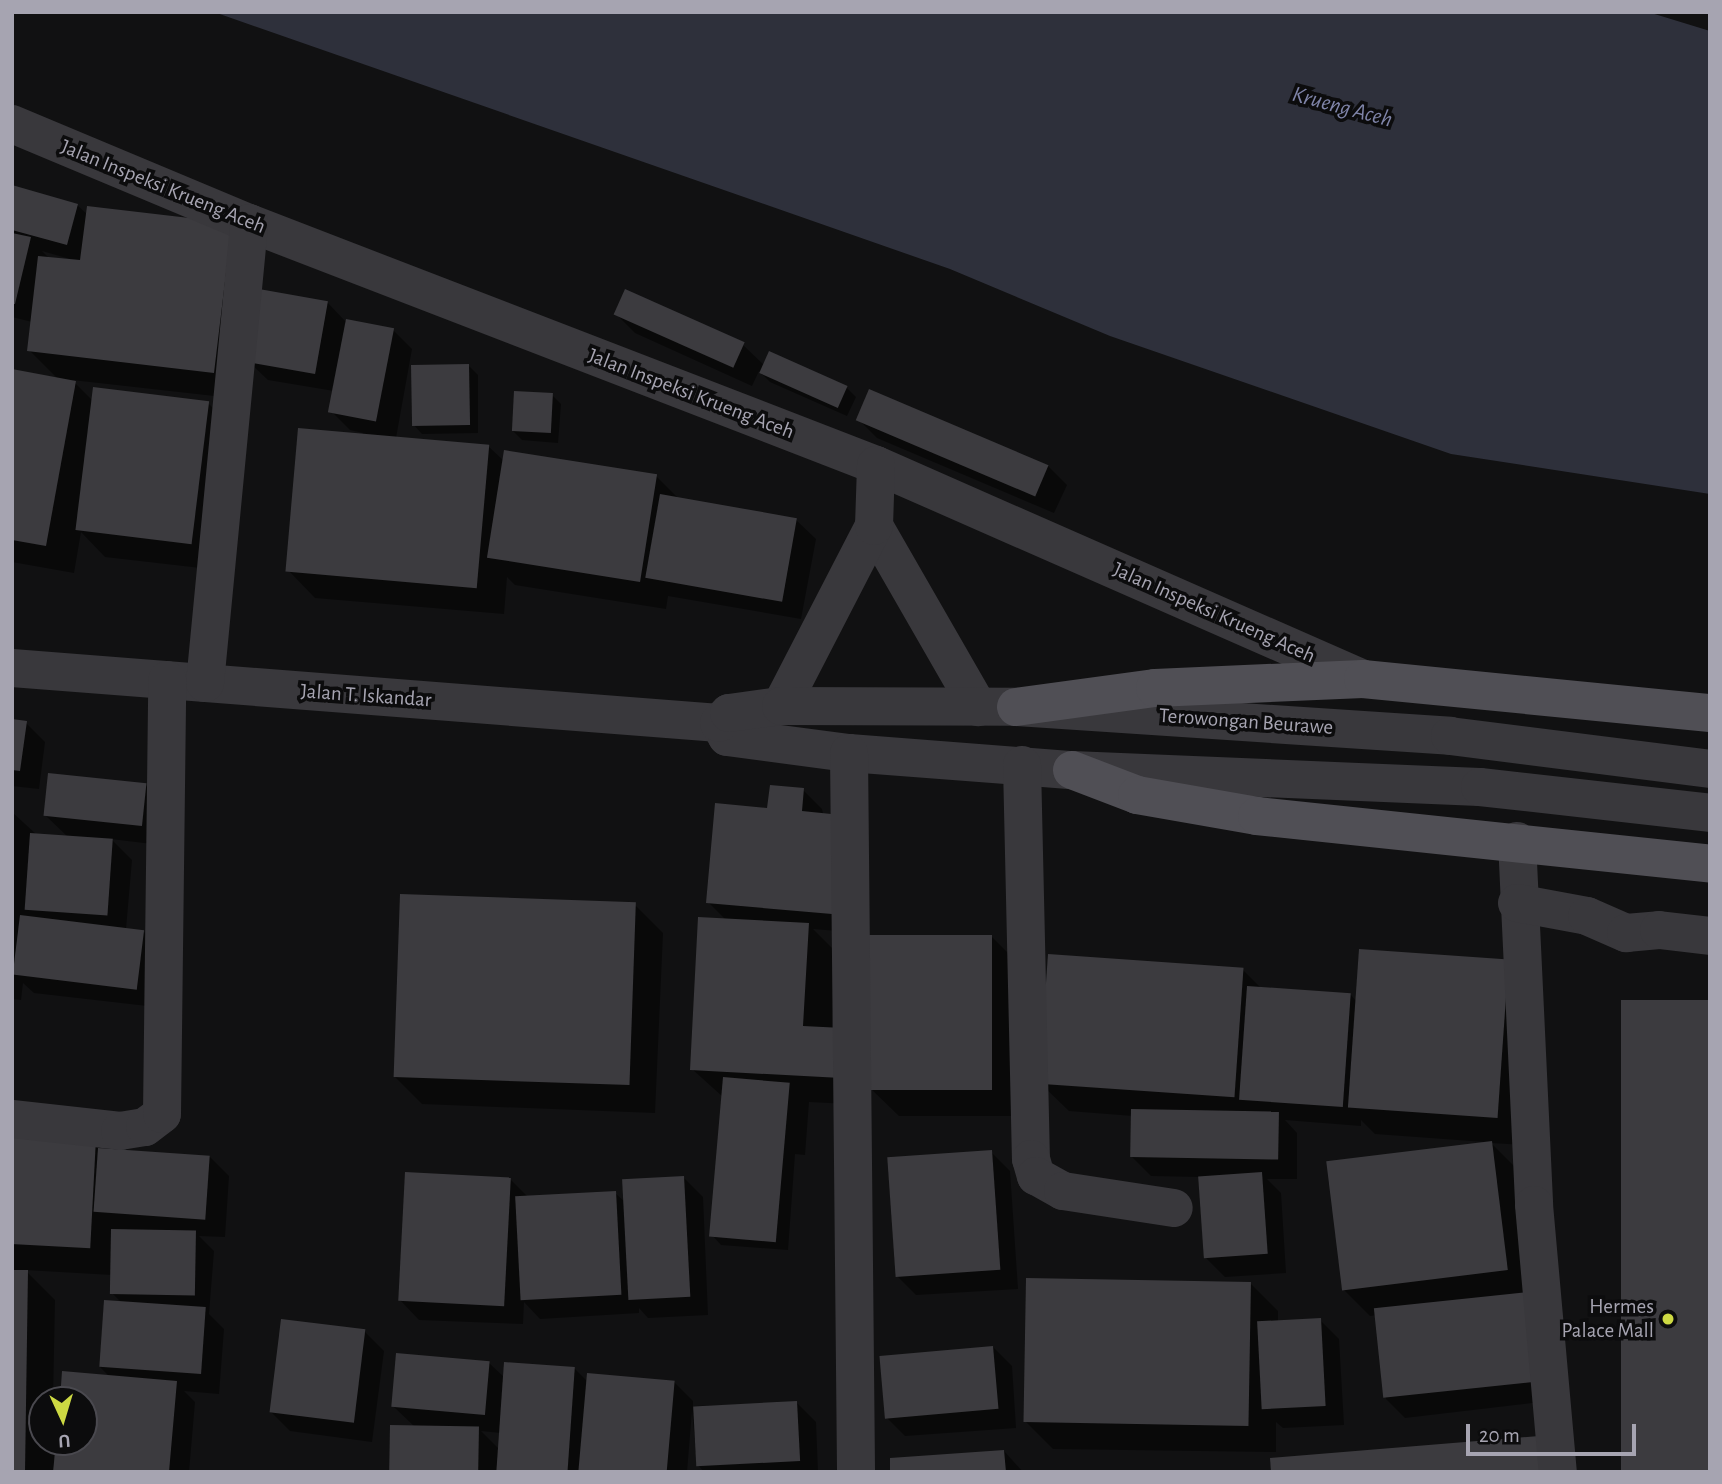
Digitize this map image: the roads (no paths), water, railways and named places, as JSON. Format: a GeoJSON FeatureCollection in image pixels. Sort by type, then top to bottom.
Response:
{"type":"FeatureCollection","features":[{"type":"Feature","properties":{"kind":"main road"},"geometry":{"type":"LineString","coordinates":[[1016,707],[1155,688],[1363,679],[1710,713]]}},
{"type":"Feature","properties":{"kind":"main road"},"geometry":{"type":"LineString","coordinates":[[1072,770],[1137,795],[1258,816],[1517,841],[1710,864]]}},
{"type":"Feature","properties":{"kind":"street","name":"Jalan Inspeksi Krueng Aceh"},"geometry":{"type":"LineString","coordinates":[[12,124],[249,223],[876,465],[1363,679]]}},
{"type":"Feature","properties":{"kind":"street"},"geometry":{"type":"LineString","coordinates":[[205,683],[249,223]]}},
{"type":"Feature","properties":{"kind":"street"},"geometry":{"type":"LineString","coordinates":[[781,706],[874,526],[876,465]]}},
{"type":"Feature","properties":{"kind":"street"},"geometry":{"type":"LineString","coordinates":[[874,526],[978,707]]}},
{"type":"Feature","properties":{"kind":"street","name":"Jalan T. Iskandar"},"geometry":{"type":"LineString","coordinates":[[12,668],[719,723],[729,713],[781,706]]}},
{"type":"Feature","properties":{"kind":"street"},"geometry":{"type":"LineString","coordinates":[[12,1119],[120,1131],[145,1127],[162,1114],[167,680]]}},
{"type":"Feature","properties":{"kind":"street","name":"Terowongan Beurawe"},"geometry":{"type":"LineString","coordinates":[[781,706],[1016,707],[1450,736],[1710,769]]}},
{"type":"Feature","properties":{"kind":"street","name":"Jalan T. Iskandar"},"geometry":{"type":"LineString","coordinates":[[719,723],[727,737],[849,753]]}},
{"type":"Feature","properties":{"kind":"street"},"geometry":{"type":"LineString","coordinates":[[856,1472],[849,753],[1072,770],[1480,787],[1710,813]]}},
{"type":"Feature","properties":{"kind":"street"},"geometry":{"type":"LineString","coordinates":[[1022,765],[1031,1159],[1035,1176],[1063,1191],[1174,1208]]}},
{"type":"Feature","properties":{"kind":"street"},"geometry":{"type":"LineString","coordinates":[[1517,841],[1517,904],[1534,1205],[1558,1472]]}},
{"type":"Feature","properties":{"kind":"street"},"geometry":{"type":"LineString","coordinates":[[1517,904],[1587,916],[1626,933],[1659,930],[1710,936]]}},
{"type":"Feature","properties":{"kind":"water","name":"Krueng Aceh"},"geometry":{"type":"Polygon","coordinates":[[[214,12],[1648,12],[1710,31],[1710,494],[1451,454],[1110,336],[950,269],[214,12]]]}},
{"type":"Feature","properties":{"kind":"place","name":"Hermes Palace Mall"},"geometry":{"type":"Point","coordinates":[1668,1319]}}]}
